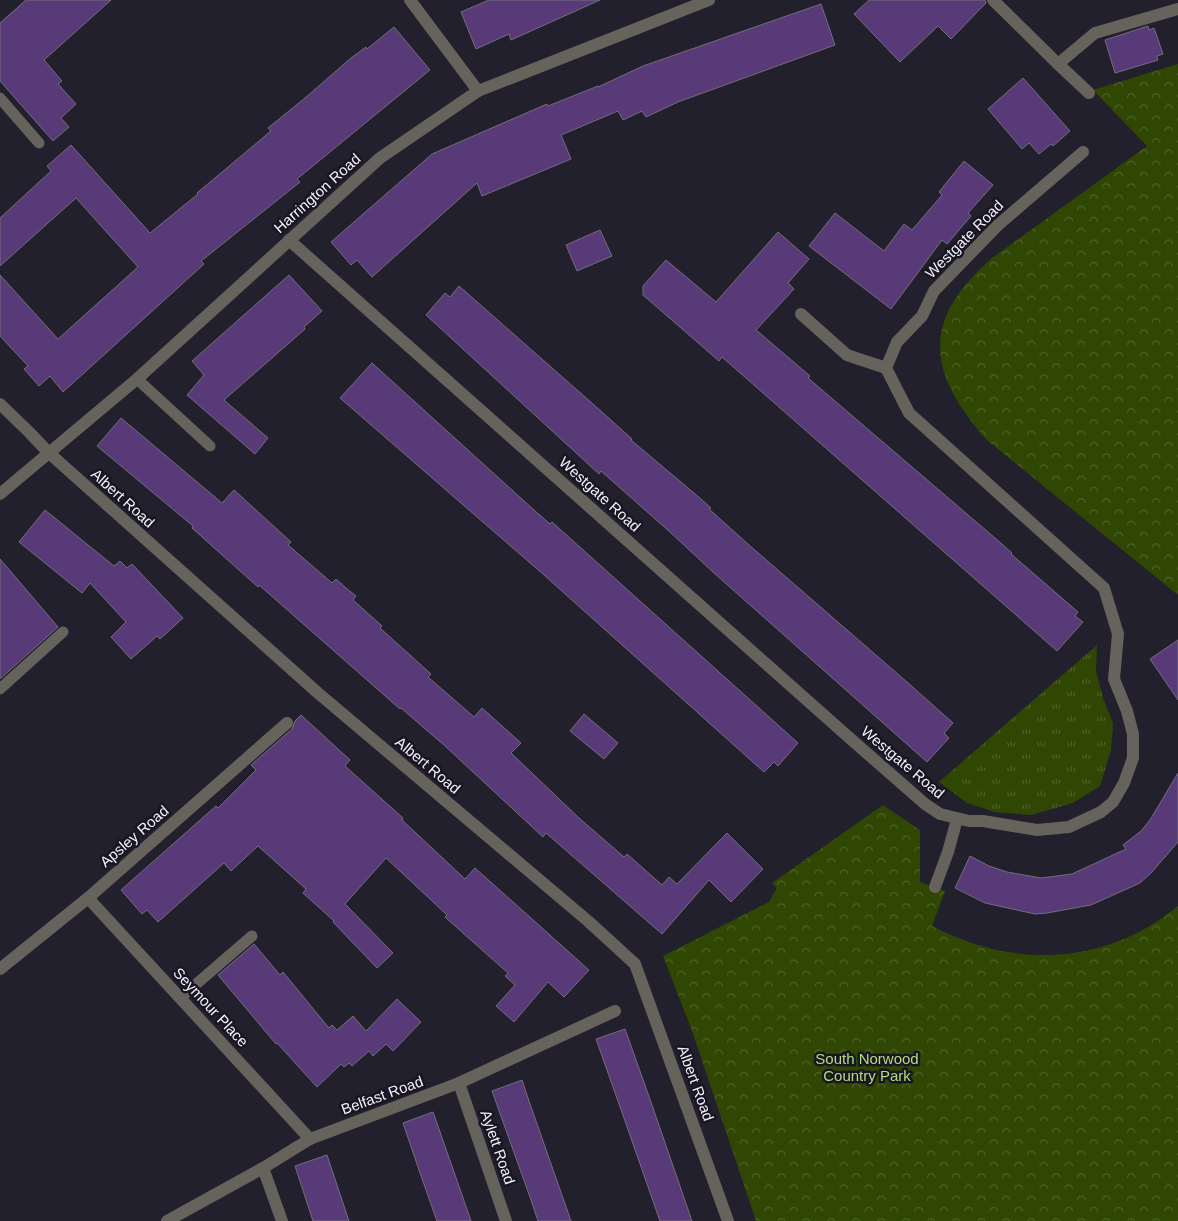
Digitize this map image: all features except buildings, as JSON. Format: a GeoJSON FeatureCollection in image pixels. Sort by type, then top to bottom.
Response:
{"type":"FeatureCollection","features":[{"type":"Feature","properties":{"kind":"street"},"geometry":{"type":"LineString","coordinates":[[410,0],[478,91]]}},
{"type":"Feature","properties":{"kind":"street","name":"Harrington Road"},"geometry":{"type":"LineString","coordinates":[[0,494],[137,379],[380,158],[478,91],[709,0]]}},
{"type":"Feature","properties":{"kind":"street"},"geometry":{"type":"LineString","coordinates":[[993,0],[1089,93]]}},
{"type":"Feature","properties":{"kind":"street"},"geometry":{"type":"LineString","coordinates":[[1058,64],[1095,33],[1178,9]]}},
{"type":"Feature","properties":{"kind":"street","name":"Westgate Road"},"geometry":{"type":"LineString","coordinates":[[289,240],[925,804],[940,814],[957,819],[1037,830],[1054,829],[1069,827],[1084,821],[1101,812],[1113,802],[1124,783],[1133,758],[1133,734],[1127,711],[1114,679],[1118,634],[1104,588],[909,413],[886,368],[897,342],[922,316],[934,291],[997,226],[1083,152]]}},
{"type":"Feature","properties":{"kind":"street"},"geometry":{"type":"LineString","coordinates":[[801,314],[847,354],[886,368]]}},
{"type":"Feature","properties":{"kind":"street","name":"Albert Road"},"geometry":{"type":"LineString","coordinates":[[0,404],[49,453],[318,693],[588,921],[635,964],[728,1221]]}},
{"type":"Feature","properties":{"kind":"street","name":"Apsley Road"},"geometry":{"type":"LineString","coordinates":[[0,969],[88,898],[287,723]]}},
{"type":"Feature","properties":{"kind":"street"},"geometry":{"type":"LineString","coordinates":[[935,887],[948,852],[957,819]]}},
{"type":"Feature","properties":{"kind":"street","name":"Seymour Place"},"geometry":{"type":"LineString","coordinates":[[88,898],[310,1139]]}},
{"type":"Feature","properties":{"kind":"street","name":"Belfast Road"},"geometry":{"type":"LineString","coordinates":[[167,1221],[263,1168],[310,1139],[459,1083],[615,1011]]}},
{"type":"Feature","properties":{"kind":"street","name":"Aylett Road"},"geometry":{"type":"LineString","coordinates":[[459,1083],[506,1221]]}},
{"type":"Feature","properties":{"kind":"street"},"geometry":{"type":"LineString","coordinates":[[263,1168],[282,1221]]}},
{"type":"Feature","properties":{"kind":"lane"},"geometry":{"type":"LineString","coordinates":[[0,98],[39,143]]}},
{"type":"Feature","properties":{"kind":"lane"},"geometry":{"type":"LineString","coordinates":[[137,379],[210,446]]}},
{"type":"Feature","properties":{"kind":"lane"},"geometry":{"type":"LineString","coordinates":[[0,689],[63,632]]}},
{"type":"Feature","properties":{"kind":"lane"},"geometry":{"type":"LineString","coordinates":[[180,998],[252,936]]}},
{"type":"Feature","properties":{"kind":"green space"},"geometry":{"type":"Polygon","coordinates":[[[1178,64],[1178,595],[988,441],[953,393],[943,370],[940,348],[943,326],[952,304],[969,281],[992,258],[1147,146],[1093,90],[1178,64]]]}},
{"type":"Feature","properties":{"kind":"green space"},"geometry":{"type":"Polygon","coordinates":[[[1097,645],[1096,671],[1103,698],[1113,723],[1111,750],[1100,786],[1073,803],[1031,815],[995,812],[967,803],[939,782],[1097,645]]]}},
{"type":"Feature","properties":{"kind":"green space","name":"South Norwood Country Park"},"geometry":{"type":"Polygon","coordinates":[[[883,805],[920,830],[920,882],[945,891],[932,926],[963,940],[995,949],[1027,954],[1058,955],[1090,950],[1120,940],[1150,926],[1178,906],[1178,1221],[756,1221],[691,1028],[663,956],[769,902],[777,888],[772,883],[883,805]]]}}]}
